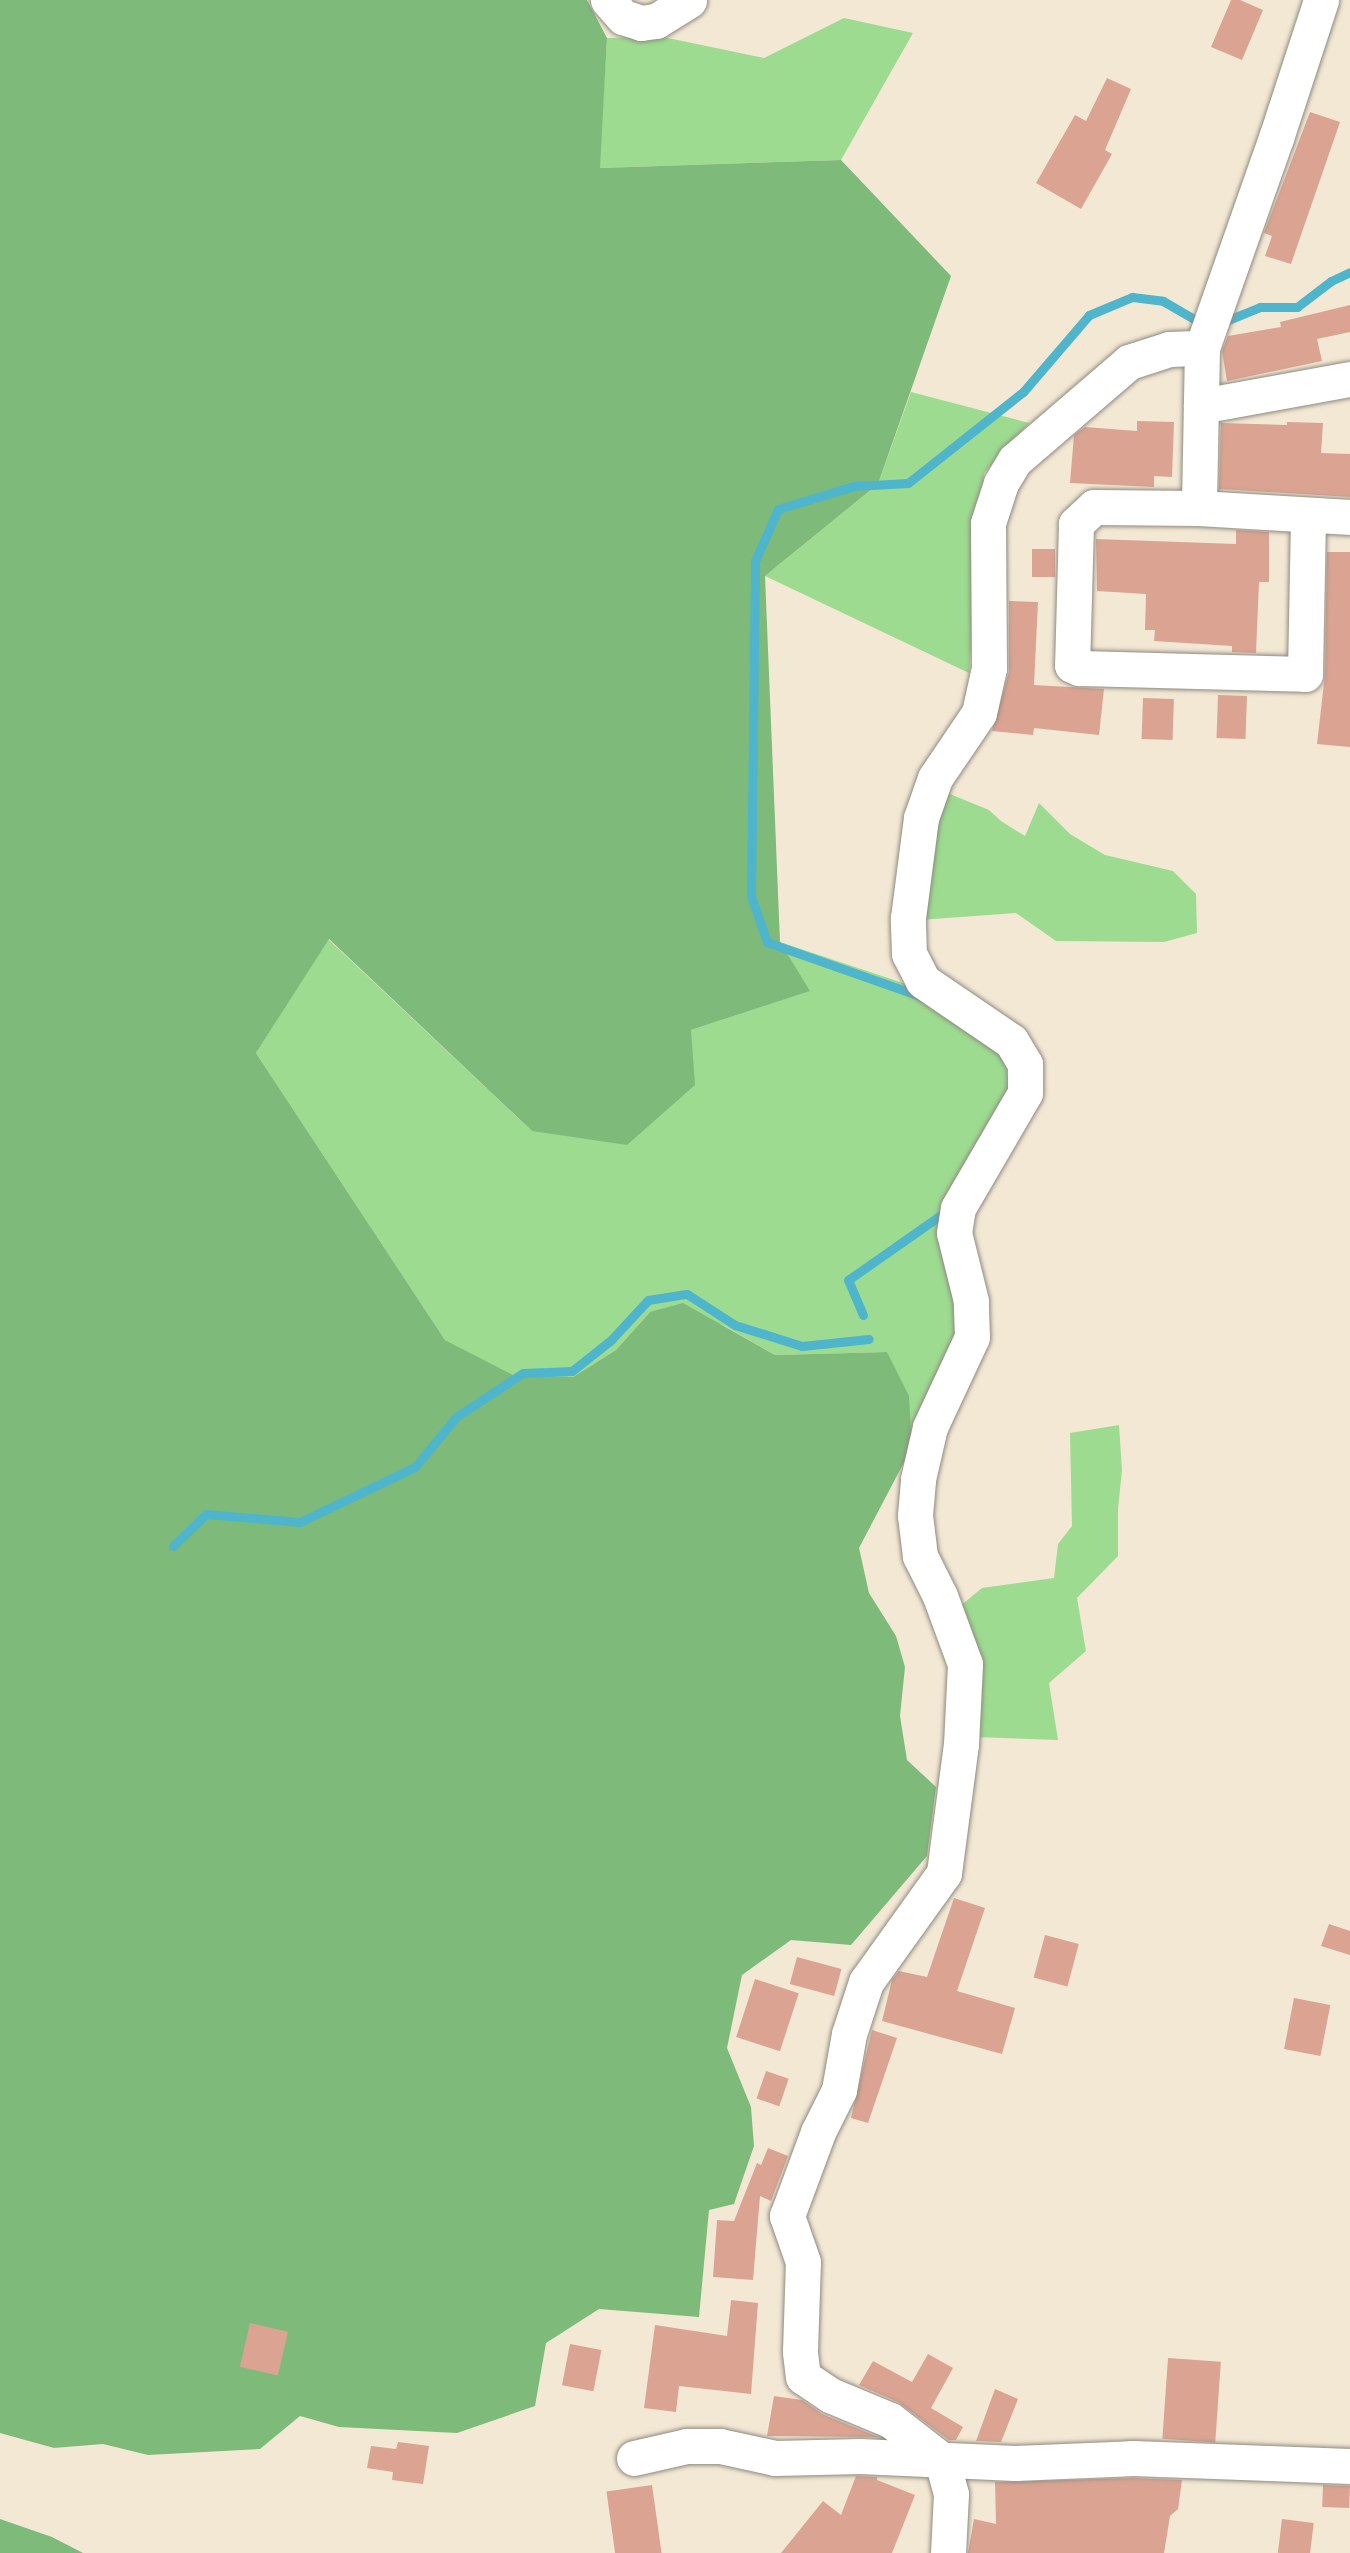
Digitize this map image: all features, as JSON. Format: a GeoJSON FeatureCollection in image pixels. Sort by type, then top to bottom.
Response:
{"type":"FeatureCollection","features":[{"type":"Feature","properties":{"kind":"street"},"geometry":{"type":"LineString","coordinates":[[608,0],[623,17],[641,23],[656,21],[689,0]]}},
{"type":"Feature","properties":{"kind":"street"},"geometry":{"type":"LineString","coordinates":[[1199,508],[1202,348],[1272,151],[1321,0]]}},
{"type":"Feature","properties":{"kind":"street"},"geometry":{"type":"LineString","coordinates":[[948,2553],[951,2494],[942,2460],[890,2420],[831,2395],[803,2377],[800,2351],[803,2262],[787,2216],[818,2132],[839,2090],[849,2034],[866,1982],[944,1873],[961,1744],[965,1664],[940,1596],[920,1556],[915,1515],[918,1479],[930,1427],[972,1337],[971,1301],[954,1233],[958,1208],[1025,1093],[1025,1063],[1011,1041],[923,981],[909,954],[908,918],[921,818],[935,778],[979,713],[989,668],[988,523],[1001,483],[1015,460],[1129,362],[1169,349],[1202,348]]}},
{"type":"Feature","properties":{"kind":"street"},"geometry":{"type":"LineString","coordinates":[[1201,406],[1350,379]]}},
{"type":"Feature","properties":{"kind":"street"},"geometry":{"type":"LineString","coordinates":[[1308,515],[1305,674],[1079,668],[1072,665],[1076,524],[1094,507],[1199,508],[1350,517]]}},
{"type":"Feature","properties":{"kind":"street"},"geometry":{"type":"LineString","coordinates":[[634,2458],[698,2446],[720,2446],[775,2458],[860,2456],[1015,2463],[1133,2458],[1350,2466]]}},
{"type":"Feature","properties":{"kind":"green space"},"geometry":{"type":"Polygon","coordinates":[[[0,0],[587,0],[607,38],[600,168],[841,160],[951,276],[878,484],[765,576],[780,942],[810,991],[691,1030],[695,1085],[627,1145],[532,1131],[329,939],[256,1053],[445,1340],[513,1375],[573,1377],[616,1350],[650,1312],[683,1303],[775,1355],[887,1352],[909,1396],[912,1447],[859,1548],[869,1593],[896,1636],[905,1667],[900,1716],[907,1760],[936,1787],[927,1856],[851,1945],[791,1940],[742,1975],[727,2048],[751,2107],[754,2146],[734,2204],[709,2210],[699,2317],[599,2309],[546,2343],[535,2406],[457,2433],[339,2427],[300,2416],[260,2449],[148,2455],[103,2444],[54,2448],[0,2433],[0,0]]]}},
{"type":"Feature","properties":{"kind":"green space"},"geometry":{"type":"Polygon","coordinates":[[[844,18],[913,33],[841,160],[599,168],[607,38],[663,37],[764,58],[844,18]]]}},
{"type":"Feature","properties":{"kind":"green space"},"geometry":{"type":"Polygon","coordinates":[[[911,392],[1029,423],[984,473],[969,673],[765,576],[878,484],[911,392]]]}},
{"type":"Feature","properties":{"kind":"green space"},"geometry":{"type":"Polygon","coordinates":[[[940,790],[989,810],[1025,836],[1039,803],[1070,834],[1105,855],[1173,871],[1196,894],[1197,933],[1164,942],[1056,941],[1016,913],[919,920],[940,790]]]}},
{"type":"Feature","properties":{"kind":"green space"},"geometry":{"type":"Polygon","coordinates":[[[328,939],[532,1131],[691,1030],[809,991],[780,942],[909,985],[1005,1058],[1010,1094],[937,1217],[961,1322],[912,1447],[887,1352],[775,1355],[723,1325],[650,1312],[616,1350],[573,1377],[513,1376],[445,1340],[256,1053],[328,939]]]}},
{"type":"Feature","properties":{"kind":"green space"},"geometry":{"type":"Polygon","coordinates":[[[1119,1425],[1122,1470],[1118,1509],[1118,1556],[1077,1598],[1086,1651],[1049,1683],[1058,1740],[974,1737],[953,1612],[982,1588],[1054,1578],[1058,1544],[1072,1526],[1070,1433],[1119,1425]]]}},
{"type":"Feature","properties":{"kind":"green space"},"geometry":{"type":"Polygon","coordinates":[[[0,2519],[52,2537],[83,2553],[0,2553],[0,2519]]]}},
{"type":"Feature","properties":{"kind":"building"},"geometry":{"type":"Polygon","coordinates":[[[1231,0],[1240,0],[1263,10],[1242,60],[1211,47],[1231,0]]]}},
{"type":"Feature","properties":{"kind":"building"},"geometry":{"type":"Polygon","coordinates":[[[1107,78],[1131,89],[1105,150],[1112,154],[1081,209],[1036,183],[1075,115],[1086,121],[1107,78]]]}},
{"type":"Feature","properties":{"kind":"building"},"geometry":{"type":"Polygon","coordinates":[[[1310,112],[1340,122],[1291,264],[1265,256],[1272,236],[1264,233],[1310,112]]]}},
{"type":"Feature","properties":{"kind":"building"},"geometry":{"type":"Polygon","coordinates":[[[1350,305],[1350,332],[1317,339],[1322,361],[1227,381],[1222,351],[1228,336],[1281,327],[1280,322],[1350,305]]]}},
{"type":"Feature","properties":{"kind":"building"},"geometry":{"type":"Polygon","coordinates":[[[1137,421],[1174,422],[1172,477],[1154,476],[1154,487],[1070,483],[1074,435],[1085,427],[1137,431],[1137,421]]]}},
{"type":"Feature","properties":{"kind":"building"},"geometry":{"type":"Polygon","coordinates":[[[1287,422],[1323,423],[1321,453],[1350,454],[1350,497],[1219,489],[1221,423],[1287,425],[1287,422]]]}},
{"type":"Feature","properties":{"kind":"building"},"geometry":{"type":"Polygon","coordinates":[[[1236,530],[1269,532],[1269,582],[1259,582],[1256,653],[1232,652],[1232,646],[1154,641],[1155,630],[1145,630],[1146,594],[1097,591],[1096,539],[1236,544],[1236,530]]]}},
{"type":"Feature","properties":{"kind":"building"},"geometry":{"type":"Polygon","coordinates":[[[1032,549],[1055,549],[1055,577],[1032,577],[1032,549]]]}},
{"type":"Feature","properties":{"kind":"building"},"geometry":{"type":"Polygon","coordinates":[[[1327,552],[1350,552],[1350,747],[1317,744],[1325,674],[1327,552]]]}},
{"type":"Feature","properties":{"kind":"building"},"geometry":{"type":"Polygon","coordinates":[[[1009,601],[1038,602],[1034,685],[1104,689],[1099,735],[1034,728],[1033,735],[992,731],[1009,672],[1009,601]]]}},
{"type":"Feature","properties":{"kind":"building"},"geometry":{"type":"Polygon","coordinates":[[[1218,695],[1247,696],[1245,739],[1216,738],[1218,695]]]}},
{"type":"Feature","properties":{"kind":"building"},"geometry":{"type":"Polygon","coordinates":[[[1143,698],[1174,699],[1173,740],[1142,739],[1143,698]]]}},
{"type":"Feature","properties":{"kind":"building"},"geometry":{"type":"Polygon","coordinates":[[[954,1898],[985,1908],[957,1991],[1015,2008],[1002,2054],[882,2021],[892,1980],[899,1971],[927,1977],[954,1898]]]}},
{"type":"Feature","properties":{"kind":"building"},"geometry":{"type":"Polygon","coordinates":[[[1329,1924],[1350,1931],[1350,1955],[1321,1946],[1329,1924]]]}},
{"type":"Feature","properties":{"kind":"building"},"geometry":{"type":"Polygon","coordinates":[[[1045,1935],[1079,1944],[1067,1987],[1034,1978],[1045,1935]]]}},
{"type":"Feature","properties":{"kind":"building"},"geometry":{"type":"Polygon","coordinates":[[[797,1957],[841,1969],[834,1996],[790,1984],[797,1957]]]}},
{"type":"Feature","properties":{"kind":"building"},"geometry":{"type":"Polygon","coordinates":[[[755,1979],[799,1993],[780,2051],[736,2037],[755,1979]]]}},
{"type":"Feature","properties":{"kind":"building"},"geometry":{"type":"Polygon","coordinates":[[[1294,1998],[1330,2005],[1320,2056],[1284,2049],[1294,1998]]]}},
{"type":"Feature","properties":{"kind":"building"},"geometry":{"type":"Polygon","coordinates":[[[872,2030],[897,2038],[868,2123],[851,2118],[872,2030]]]}},
{"type":"Feature","properties":{"kind":"building"},"geometry":{"type":"Polygon","coordinates":[[[766,2071],[789,2079],[779,2106],[757,2098],[766,2071]]]}},
{"type":"Feature","properties":{"kind":"building"},"geometry":{"type":"Polygon","coordinates":[[[768,2148],[788,2156],[771,2201],[760,2196],[753,2280],[713,2277],[717,2220],[734,2221],[757,2163],[761,2165],[768,2148]]]}},
{"type":"Feature","properties":{"kind":"building"},"geometry":{"type":"Polygon","coordinates":[[[731,2300],[758,2303],[751,2394],[679,2386],[676,2412],[644,2408],[655,2325],[727,2336],[731,2300]]]}},
{"type":"Feature","properties":{"kind":"building"},"geometry":{"type":"Polygon","coordinates":[[[250,2323],[288,2332],[278,2376],[240,2367],[250,2323]]]}},
{"type":"Feature","properties":{"kind":"building"},"geometry":{"type":"Polygon","coordinates":[[[570,2344],[601,2350],[593,2391],[562,2385],[570,2344]]]}},
{"type":"Feature","properties":{"kind":"building"},"geometry":{"type":"Polygon","coordinates":[[[928,2354],[953,2368],[931,2408],[963,2427],[956,2440],[949,2440],[898,2402],[859,2385],[873,2361],[912,2382],[928,2354]]]}},
{"type":"Feature","properties":{"kind":"building"},"geometry":{"type":"Polygon","coordinates":[[[1168,2358],[1221,2362],[1215,2442],[1162,2439],[1168,2358]]]}},
{"type":"Feature","properties":{"kind":"building"},"geometry":{"type":"Polygon","coordinates":[[[995,2389],[1018,2399],[1001,2442],[976,2441],[995,2389]]]}},
{"type":"Feature","properties":{"kind":"building"},"geometry":{"type":"Polygon","coordinates":[[[774,2396],[802,2400],[822,2414],[878,2437],[767,2436],[774,2396]]]}},
{"type":"Feature","properties":{"kind":"building"},"geometry":{"type":"Polygon","coordinates":[[[398,2442],[429,2446],[423,2484],[392,2480],[393,2472],[367,2468],[371,2446],[396,2449],[398,2442]]]}},
{"type":"Feature","properties":{"kind":"building"},"geometry":{"type":"Polygon","coordinates":[[[856,2476],[877,2477],[877,2480],[915,2495],[892,2553],[781,2553],[823,2501],[841,2515],[856,2476]]]}},
{"type":"Feature","properties":{"kind":"building"},"geometry":{"type":"Polygon","coordinates":[[[1133,2478],[1182,2480],[1178,2509],[1170,2516],[1164,2553],[968,2553],[974,2519],[996,2524],[995,2482],[1133,2478]]]}},
{"type":"Feature","properties":{"kind":"building"},"geometry":{"type":"Polygon","coordinates":[[[652,2485],[662,2553],[615,2553],[606,2491],[652,2485]]]}},
{"type":"Feature","properties":{"kind":"building"},"geometry":{"type":"Polygon","coordinates":[[[1323,2485],[1350,2486],[1349,2508],[1322,2507],[1323,2485]]]}},
{"type":"Feature","properties":{"kind":"building"},"geometry":{"type":"Polygon","coordinates":[[[1282,2519],[1314,2523],[1310,2553],[1278,2553],[1282,2519]]]}},
{"type":"Feature","properties":{"kind":"waterway"},"geometry":{"type":"LineString","coordinates":[[1228,320],[1260,307],[1297,307],[1331,281],[1350,272]]}},
{"type":"Feature","properties":{"kind":"waterway"},"geometry":{"type":"LineString","coordinates":[[920,996],[767,942],[751,896],[755,561],[778,509],[854,486],[908,483],[1023,392],[1089,315],[1132,297],[1163,301],[1201,323]]}},
{"type":"Feature","properties":{"kind":"waterway"},"geometry":{"type":"LineString","coordinates":[[863,1315],[848,1280],[948,1210]]}},
{"type":"Feature","properties":{"kind":"waterway"},"geometry":{"type":"LineString","coordinates":[[173,1546],[206,1514],[300,1522],[415,1467],[456,1417],[523,1373],[572,1371],[611,1340],[648,1300],[687,1294],[735,1325],[802,1346],[869,1339]]}}]}
